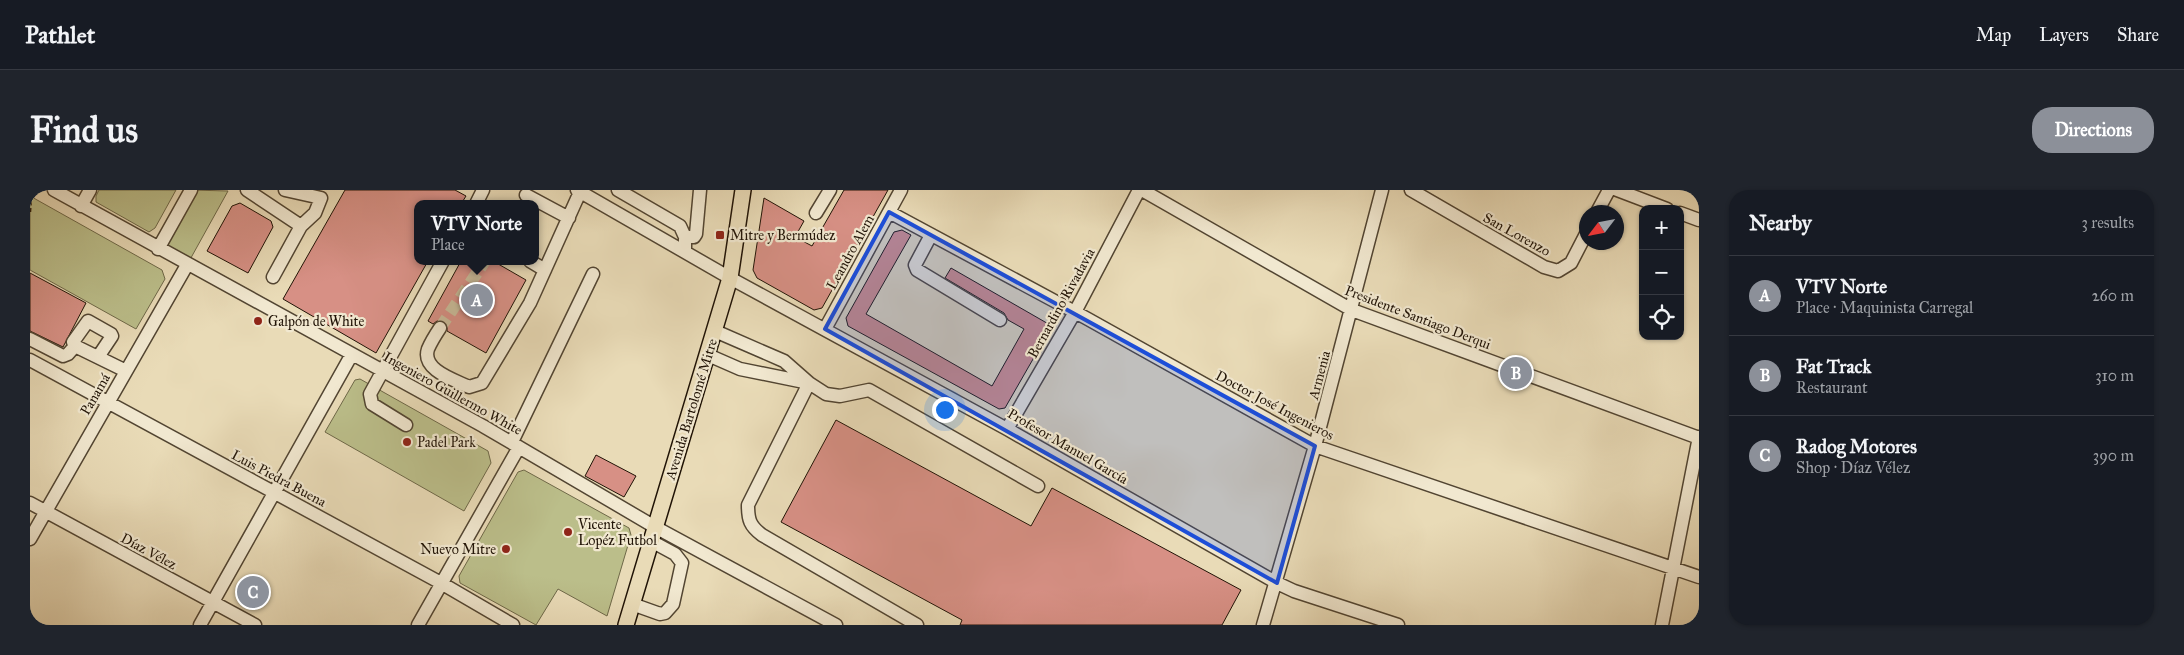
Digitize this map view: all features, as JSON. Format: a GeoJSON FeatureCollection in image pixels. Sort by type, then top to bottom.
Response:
{"type":"FeatureCollection","features":[{"type":"Feature","properties":{"kind":"main road","name":"Avenida Bartolomé Mitre"},"geometry":{"type":"LineString","coordinates":[[626,625],[730,278],[743,190]]}},
{"type":"Feature","properties":{"kind":"street","name":"Ingeniero Guillermo White"},"geometry":{"type":"LineString","coordinates":[[54,190],[515,445],[653,534],[836,625]]}},
{"type":"Feature","properties":{"kind":"street"},"geometry":{"type":"LineString","coordinates":[[81,206],[90,190]]}},
{"type":"Feature","properties":{"kind":"street"},"geometry":{"type":"LineString","coordinates":[[158,249],[191,190]]}},
{"type":"Feature","properties":{"kind":"street"},"geometry":{"type":"LineString","coordinates":[[247,190],[302,226]]}},
{"type":"Feature","properties":{"kind":"street"},"geometry":{"type":"LineString","coordinates":[[618,190],[680,226],[686,238],[685,252]]}},
{"type":"Feature","properties":{"kind":"street"},"geometry":{"type":"LineString","coordinates":[[686,238],[694,238],[696,234],[700,190]]}},
{"type":"Feature","properties":{"kind":"street"},"geometry":{"type":"LineString","coordinates":[[816,214],[830,190]]}},
{"type":"Feature","properties":{"kind":"street","name":"Leandro Alem"},"geometry":{"type":"LineString","coordinates":[[826,329],[902,190]]}},
{"type":"Feature","properties":{"kind":"street","name":"Presidente Santiago Derqui"},"geometry":{"type":"LineString","coordinates":[[1141,190],[1352,310],[1699,438]]}},
{"type":"Feature","properties":{"kind":"street","name":"Bernardino Rivadavia"},"geometry":{"type":"LineString","coordinates":[[1007,428],[1075,312],[1141,190]]}},
{"type":"Feature","properties":{"kind":"street","name":"Armenia"},"geometry":{"type":"LineString","coordinates":[[1263,625],[1316,446],[1382,190]]}},
{"type":"Feature","properties":{"kind":"street","name":"San Lorenzo"},"geometry":{"type":"LineString","coordinates":[[1411,190],[1544,267],[1558,271],[1571,263],[1579,248]]}},
{"type":"Feature","properties":{"kind":"street"},"geometry":{"type":"LineString","coordinates":[[1601,205],[1609,190]]}},
{"type":"Feature","properties":{"kind":"street"},"geometry":{"type":"LineString","coordinates":[[1617,190],[1657,205]]}},
{"type":"Feature","properties":{"kind":"street"},"geometry":{"type":"LineString","coordinates":[[274,277],[302,226],[315,213],[323,194],[289,191],[283,213]]}},
{"type":"Feature","properties":{"kind":"street"},"geometry":{"type":"LineString","coordinates":[[440,328],[428,350],[430,363],[435,369],[469,386],[482,384],[530,303],[569,218],[578,191]]}},
{"type":"Feature","properties":{"kind":"street","name":"Profesor Manuel García"},"geometry":{"type":"LineString","coordinates":[[578,191],[730,278],[1007,428],[1277,583],[1294,591],[1398,625]]}},
{"type":"Feature","properties":{"kind":"street"},"geometry":{"type":"LineString","coordinates":[[539,203],[569,218]]}},
{"type":"Feature","properties":{"kind":"street","name":"Doctor José Ingenieros"},"geometry":{"type":"LineString","coordinates":[[889,212],[1075,312],[1316,446],[1673,570],[1699,577]]}},
{"type":"Feature","properties":{"kind":"street"},"geometry":{"type":"LineString","coordinates":[[1684,215],[1699,220]]}},
{"type":"Feature","properties":{"kind":"street"},"geometry":{"type":"LineString","coordinates":[[931,235],[915,265],[916,270],[1000,320]]}},
{"type":"Feature","properties":{"kind":"street","name":"Panamá"},"geometry":{"type":"LineString","coordinates":[[30,539],[187,264]]}},
{"type":"Feature","properties":{"kind":"street"},"geometry":{"type":"LineString","coordinates":[[406,425],[372,404],[370,394],[441,265]]}},
{"type":"Feature","properties":{"kind":"street"},"geometry":{"type":"LineString","coordinates":[[537,265],[545,270]]}},
{"type":"Feature","properties":{"kind":"street"},"geometry":{"type":"LineString","coordinates":[[418,625],[515,445],[592,274]]}},
{"type":"Feature","properties":{"kind":"street"},"geometry":{"type":"LineString","coordinates":[[30,339],[62,356],[68,354],[75,346],[74,342],[86,322],[90,320],[112,336],[98,357]]}},
{"type":"Feature","properties":{"kind":"street"},"geometry":{"type":"LineString","coordinates":[[715,331],[784,361],[809,383],[826,394],[840,396],[869,390],[1038,486]]}},
{"type":"Feature","properties":{"kind":"street"},"geometry":{"type":"LineString","coordinates":[[75,346],[126,371]]}},
{"type":"Feature","properties":{"kind":"street"},"geometry":{"type":"LineString","coordinates":[[200,625],[352,354]]}},
{"type":"Feature","properties":{"kind":"street"},"geometry":{"type":"LineString","coordinates":[[708,356],[740,369],[809,383]]}},
{"type":"Feature","properties":{"kind":"street","name":"Luis Piedra Buena"},"geometry":{"type":"LineString","coordinates":[[30,360],[441,583],[513,625]]}},
{"type":"Feature","properties":{"kind":"street"},"geometry":{"type":"LineString","coordinates":[[809,383],[748,505],[748,518],[751,526],[762,535],[917,625]]}},
{"type":"Feature","properties":{"kind":"street"},"geometry":{"type":"LineString","coordinates":[[1662,625],[1699,438]]}},
{"type":"Feature","properties":{"kind":"street","name":"Díaz Vélez"},"geometry":{"type":"LineString","coordinates":[[30,502],[255,625]]}},
{"type":"Feature","properties":{"kind":"street"},"geometry":{"type":"LineString","coordinates":[[632,604],[660,614],[666,613],[673,604],[682,563],[653,534]]}},
{"type":"Feature","properties":{"kind":"path"},"geometry":{"type":"LineString","coordinates":[[30,212],[30,197],[35,190]]}},
{"type":"Feature","properties":{"kind":"highlighted area"},"geometry":{"type":"Polygon","coordinates":[[[889,212],[1315,446],[1277,583],[825,329],[889,212]]]}},
{"type":"Feature","properties":{"kind":"green space"},"geometry":{"type":"Polygon","coordinates":[[[99,190],[176,190],[155,228],[149,232],[96,202],[99,190]]]}},
{"type":"Feature","properties":{"kind":"green space"},"geometry":{"type":"Polygon","coordinates":[[[191,190],[228,191],[187,265],[158,249],[191,190]]]}},
{"type":"Feature","properties":{"kind":"green space"},"geometry":{"type":"Polygon","coordinates":[[[30,196],[162,270],[165,279],[136,329],[30,270],[30,196]]]}},
{"type":"Feature","properties":{"kind":"green space","name":"Padel Park"},"geometry":{"type":"Polygon","coordinates":[[[360,379],[488,451],[491,463],[464,511],[325,432],[355,380],[360,379]]]}},
{"type":"Feature","properties":{"kind":"green space"},"geometry":{"type":"Polygon","coordinates":[[[524,470],[629,528],[631,535],[607,616],[558,589],[536,625],[460,583],[459,576],[518,472],[524,470]]]}},
{"type":"Feature","properties":{"kind":"building"},"geometry":{"type":"Polygon","coordinates":[[[345,190],[455,190],[466,196],[464,200],[414,200],[414,265],[426,265],[376,353],[283,299],[345,190]]]}},
{"type":"Feature","properties":{"kind":"building"},"geometry":{"type":"Polygon","coordinates":[[[844,190],[888,190],[822,308],[814,310],[757,278],[753,270],[764,198],[804,221],[795,237],[812,246],[844,190]]]}},
{"type":"Feature","properties":{"kind":"building"},"geometry":{"type":"Polygon","coordinates":[[[240,203],[271,221],[273,227],[248,273],[207,251],[232,206],[240,203]]]}},
{"type":"Feature","properties":{"kind":"building"},"geometry":{"type":"Polygon","coordinates":[[[902,230],[911,235],[866,314],[992,386],[1024,329],[1008,320],[1004,313],[945,278],[951,268],[1052,326],[1005,408],[999,409],[848,326],[846,318],[894,232],[902,230]]]}},
{"type":"Feature","properties":{"kind":"building"},"geometry":{"type":"Polygon","coordinates":[[[459,265],[500,265],[526,280],[486,353],[447,331],[447,325],[444,321],[437,321],[433,324],[428,321],[459,265]]]}},
{"type":"Feature","properties":{"kind":"building"},"geometry":{"type":"Polygon","coordinates":[[[30,273],[86,303],[63,347],[30,331],[30,273]]]}},
{"type":"Feature","properties":{"kind":"building"},"geometry":{"type":"Polygon","coordinates":[[[836,420],[1031,526],[1052,488],[1241,590],[1222,625],[960,625],[962,620],[781,522],[836,420]]]}},
{"type":"Feature","properties":{"kind":"building"},"geometry":{"type":"Polygon","coordinates":[[[596,455],[636,476],[624,497],[585,476],[596,455]]]}},
{"type":"Feature","properties":{"kind":"tunnel"},"geometry":{"type":"LineString","coordinates":[[440,328],[482,265]]}},
{"type":"Feature","properties":{"kind":"place","name":"Mitre y Bermúdez"},"geometry":{"type":"Point","coordinates":[720,235]}},
{"type":"Feature","properties":{"kind":"place","name":"VTV Norte"},"geometry":{"type":"Point","coordinates":[477,300]}},
{"type":"Feature","properties":{"kind":"place","name":"Galpón de White"},"geometry":{"type":"Point","coordinates":[258,321]}},
{"type":"Feature","properties":{"kind":"place","name":"Fat Track"},"geometry":{"type":"Point","coordinates":[1516,373]}},
{"type":"Feature","properties":{"kind":"place","name":"Padel Park"},"geometry":{"type":"Point","coordinates":[407,442]}},
{"type":"Feature","properties":{"kind":"place","name":"Vicente Lopéz Futbol"},"geometry":{"type":"Point","coordinates":[568,532]}},
{"type":"Feature","properties":{"kind":"place","name":"Nuevo Mitre"},"geometry":{"type":"Point","coordinates":[506,549]}},
{"type":"Feature","properties":{"kind":"place","name":"Radog Motores"},"geometry":{"type":"Point","coordinates":[253,592]}}]}
